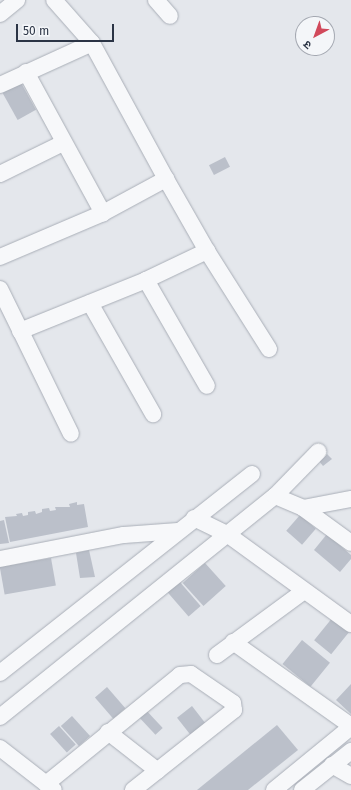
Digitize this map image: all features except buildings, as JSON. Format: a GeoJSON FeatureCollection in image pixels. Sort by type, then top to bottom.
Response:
{"type":"FeatureCollection","features":[{"type":"Feature","properties":{"kind":"street"},"geometry":{"type":"LineString","coordinates":[[0,14],[17,0]]}},
{"type":"Feature","properties":{"kind":"street"},"geometry":{"type":"LineString","coordinates":[[54,0],[92,43],[207,251],[269,349]]}},
{"type":"Feature","properties":{"kind":"street"},"geometry":{"type":"LineString","coordinates":[[156,0],[170,16]]}},
{"type":"Feature","properties":{"kind":"street"},"geometry":{"type":"LineString","coordinates":[[0,85],[92,43]]}},
{"type":"Feature","properties":{"kind":"street"},"geometry":{"type":"LineString","coordinates":[[26,72],[63,143],[103,213]]}},
{"type":"Feature","properties":{"kind":"street"},"geometry":{"type":"LineString","coordinates":[[0,174],[63,143]]}},
{"type":"Feature","properties":{"kind":"street"},"geometry":{"type":"LineString","coordinates":[[0,257],[103,213],[166,179]]}},
{"type":"Feature","properties":{"kind":"street"},"geometry":{"type":"LineString","coordinates":[[20,330],[146,280],[207,251]]}},
{"type":"Feature","properties":{"kind":"street"},"geometry":{"type":"LineString","coordinates":[[146,280],[207,386]]}},
{"type":"Feature","properties":{"kind":"street"},"geometry":{"type":"LineString","coordinates":[[0,289],[71,434]]}},
{"type":"Feature","properties":{"kind":"street"},"geometry":{"type":"LineString","coordinates":[[90,303],[153,414]]}},
{"type":"Feature","properties":{"kind":"street"},"geometry":{"type":"LineString","coordinates":[[0,717],[275,496],[318,452]]}},
{"type":"Feature","properties":{"kind":"street"},"geometry":{"type":"LineString","coordinates":[[0,673],[194,518],[252,474]]}},
{"type":"Feature","properties":{"kind":"street"},"geometry":{"type":"LineString","coordinates":[[275,496],[303,508],[351,543]]}},
{"type":"Feature","properties":{"kind":"street"},"geometry":{"type":"LineString","coordinates":[[303,508],[351,499]]}},
{"type":"Feature","properties":{"kind":"street"},"geometry":{"type":"LineString","coordinates":[[194,518],[227,534],[351,624]]}},
{"type":"Feature","properties":{"kind":"street"},"geometry":{"type":"LineString","coordinates":[[0,559],[124,535],[178,531]]}},
{"type":"Feature","properties":{"kind":"street"},"geometry":{"type":"LineString","coordinates":[[217,655],[304,591]]}},
{"type":"Feature","properties":{"kind":"street"},"geometry":{"type":"LineString","coordinates":[[233,642],[351,726],[274,790]]}},
{"type":"Feature","properties":{"kind":"street"},"geometry":{"type":"LineString","coordinates":[[0,748],[50,787],[108,732],[180,674],[191,674],[233,703],[234,710],[133,790]]}},
{"type":"Feature","properties":{"kind":"street"},"geometry":{"type":"LineString","coordinates":[[108,732],[158,771]]}},
{"type":"Feature","properties":{"kind":"street"},"geometry":{"type":"LineString","coordinates":[[302,790],[351,751]]}},
{"type":"Feature","properties":{"kind":"street"},"geometry":{"type":"LineString","coordinates":[[332,766],[351,776]]}}]}
